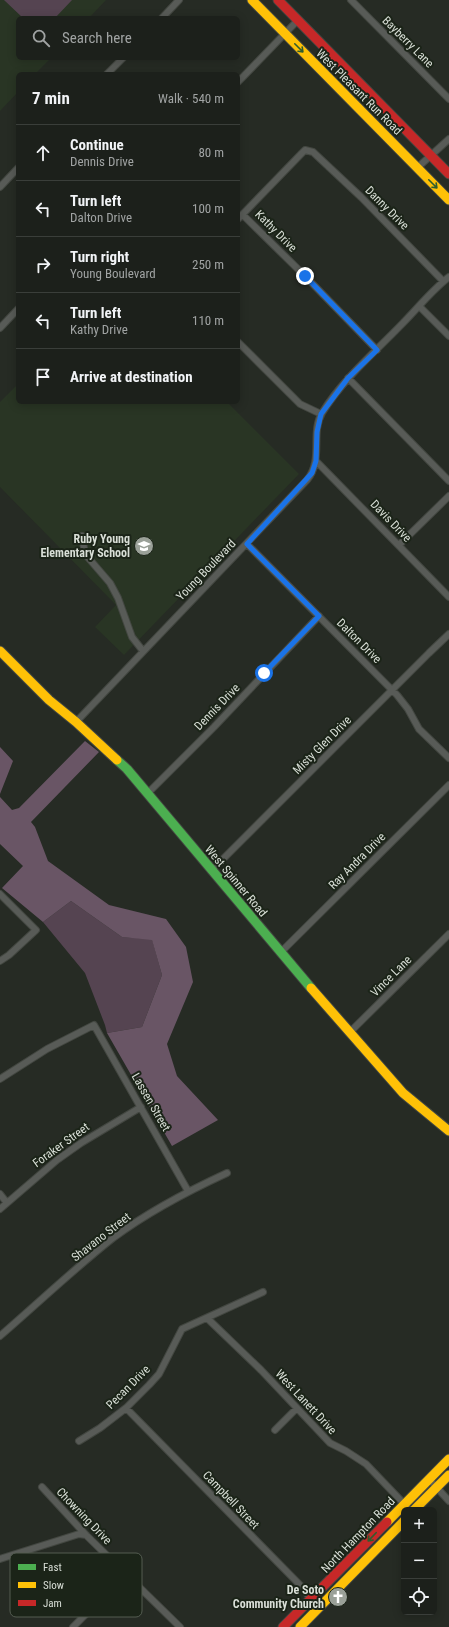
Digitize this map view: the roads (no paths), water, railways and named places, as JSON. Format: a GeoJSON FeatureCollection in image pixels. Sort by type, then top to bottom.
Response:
{"type":"FeatureCollection","features":[{"type":"Feature","properties":{"kind":"main road","name":"West Pleasant Run Road"},"geometry":{"type":"LineString","coordinates":[[252,0],[449,200]]}},
{"type":"Feature","properties":{"kind":"main road","name":"West Pleasant Run Road"},"geometry":{"type":"LineString","coordinates":[[278,0],[449,174]]}},
{"type":"Feature","properties":{"kind":"main road","name":"West Spinner Road"},"geometry":{"type":"LineString","coordinates":[[0,651],[49,700],[76,722],[127,770],[349,1033],[403,1093],[449,1130]]}},
{"type":"Feature","properties":{"kind":"main road","name":"North Hampton Road"},"geometry":{"type":"LineString","coordinates":[[407,1507],[428,1479],[449,1458]]}},
{"type":"Feature","properties":{"kind":"main road","name":"North Hampton Road"},"geometry":{"type":"LineString","coordinates":[[417,1507],[449,1475]]}},
{"type":"Feature","properties":{"kind":"main road","name":"North Hampton Road"},"geometry":{"type":"LineString","coordinates":[[283,1627],[384,1525],[401,1512]]}},
{"type":"Feature","properties":{"kind":"main road","name":"North Hampton Road"},"geometry":{"type":"LineString","coordinates":[[300,1627],[401,1524]]}},
{"type":"Feature","properties":{"kind":"main road"},"geometry":{"type":"LineString","coordinates":[[384,1525],[392,1533]]}},
{"type":"Feature","properties":{"kind":"main road"},"geometry":{"type":"LineString","coordinates":[[338,1571],[347,1579]]}},
{"type":"Feature","properties":{"kind":"street"},"geometry":{"type":"LineString","coordinates":[[164,16],[180,0]]}},
{"type":"Feature","properties":{"kind":"street","name":"Bayberry Lane"},"geometry":{"type":"LineString","coordinates":[[351,0],[449,99]]}},
{"type":"Feature","properties":{"kind":"street"},"geometry":{"type":"LineString","coordinates":[[240,80],[298,20]]}},
{"type":"Feature","properties":{"kind":"street"},"geometry":{"type":"LineString","coordinates":[[109,72],[121,60]]}},
{"type":"Feature","properties":{"kind":"street"},"geometry":{"type":"LineString","coordinates":[[417,168],[449,139]]}},
{"type":"Feature","properties":{"kind":"street","name":"Danny Drive"},"geometry":{"type":"LineString","coordinates":[[240,217],[305,150],[313,152],[361,197],[443,281]]}},
{"type":"Feature","properties":{"kind":"street"},"geometry":{"type":"LineString","coordinates":[[0,187],[16,170]]}},
{"type":"Feature","properties":{"kind":"street","name":"Kathy Drive"},"geometry":{"type":"LineString","coordinates":[[240,217],[305,276],[377,350]]}},
{"type":"Feature","properties":{"kind":"street","name":"Young Boulevard"},"geometry":{"type":"LineString","coordinates":[[76,722],[247,544],[312,473],[316,461],[317,432],[321,414],[348,378],[443,281],[449,277]]}},
{"type":"Feature","properties":{"kind":"street"},"geometry":{"type":"LineString","coordinates":[[419,306],[449,336]]}},
{"type":"Feature","properties":{"kind":"street"},"geometry":{"type":"LineString","coordinates":[[0,328],[16,311]]}},
{"type":"Feature","properties":{"kind":"street"},"geometry":{"type":"LineString","coordinates":[[240,344],[300,404],[321,414]]}},
{"type":"Feature","properties":{"kind":"street"},"geometry":{"type":"LineString","coordinates":[[348,378],[449,481]]}},
{"type":"Feature","properties":{"kind":"street","name":"Davis Drive"},"geometry":{"type":"LineString","coordinates":[[316,461],[449,597]]}},
{"type":"Feature","properties":{"kind":"street"},"geometry":{"type":"LineString","coordinates":[[399,545],[449,496]]}},
{"type":"Feature","properties":{"kind":"street"},"geometry":{"type":"LineString","coordinates":[[82,536],[86,554],[110,583],[118,598],[132,637],[143,651]]}},
{"type":"Feature","properties":{"kind":"street","name":"Dalton Drive"},"geometry":{"type":"LineString","coordinates":[[247,544],[392,690],[408,709],[418,729],[449,758]]}},
{"type":"Feature","properties":{"kind":"street","name":"Dennis Drive"},"geometry":{"type":"LineString","coordinates":[[147,794],[214,727],[319,616]]}},
{"type":"Feature","properties":{"kind":"street","name":"Misty Glen Drive"},"geometry":{"type":"LineString","coordinates":[[211,871],[449,634]]}},
{"type":"Feature","properties":{"kind":"street","name":"Ray Andra Drive"},"geometry":{"type":"LineString","coordinates":[[280,953],[449,785]]}},
{"type":"Feature","properties":{"kind":"street"},"geometry":{"type":"LineString","coordinates":[[0,894],[36,930],[9,955],[0,961]]}},
{"type":"Feature","properties":{"kind":"street","name":"Vince Lane"},"geometry":{"type":"LineString","coordinates":[[349,1033],[449,934]]}},
{"type":"Feature","properties":{"kind":"street","name":"Lassen Street"},"geometry":{"type":"LineString","coordinates":[[0,1080],[47,1049],[94,1025],[188,1192]]}},
{"type":"Feature","properties":{"kind":"street","name":"Foraker Street"},"geometry":{"type":"LineString","coordinates":[[0,1209],[57,1160],[81,1143],[141,1107]]}},
{"type":"Feature","properties":{"kind":"street","name":"Shavano Street"},"geometry":{"type":"LineString","coordinates":[[0,1336],[113,1238],[188,1192],[227,1173]]}},
{"type":"Feature","properties":{"kind":"street"},"geometry":{"type":"LineString","coordinates":[[0,1194],[7,1203]]}},
{"type":"Feature","properties":{"kind":"street","name":"Pecan Drive"},"geometry":{"type":"LineString","coordinates":[[78,1441],[100,1428],[126,1408],[158,1374],[182,1329],[263,1292]]}},
{"type":"Feature","properties":{"kind":"street","name":"West Lanett Drive"},"geometry":{"type":"LineString","coordinates":[[207,1318],[261,1370],[330,1443],[366,1464],[407,1507]]}},
{"type":"Feature","properties":{"kind":"street","name":"Campbell Street"},"geometry":{"type":"LineString","coordinates":[[126,1408],[300,1586],[317,1609]]}},
{"type":"Feature","properties":{"kind":"street"},"geometry":{"type":"LineString","coordinates":[[275,1430],[297,1408]]}},
{"type":"Feature","properties":{"kind":"street"},"geometry":{"type":"LineString","coordinates":[[428,1479],[449,1500]]}},
{"type":"Feature","properties":{"kind":"street","name":"Chowning Drive"},"geometry":{"type":"LineString","coordinates":[[42,1487],[104,1553]]}},
{"type":"Feature","properties":{"kind":"street"},"geometry":{"type":"LineString","coordinates":[[19,1553],[79,1534],[86,1535]]}},
{"type":"Feature","properties":{"kind":"street"},"geometry":{"type":"LineString","coordinates":[[0,1559],[10,1556]]}},
{"type":"Feature","properties":{"kind":"street","name":"Chowning Drive"},"geometry":{"type":"LineString","coordinates":[[142,1590],[180,1627]]}},
{"type":"Feature","properties":{"kind":"street"},"geometry":{"type":"LineString","coordinates":[[73,1627],[83,1617]]}},
{"type":"Feature","properties":{"kind":"place","name":"Ruby Young Elementary School"},"geometry":{"type":"Point","coordinates":[144,546]}},
{"type":"Feature","properties":{"kind":"place","name":"De Soto Community Church"},"geometry":{"type":"Point","coordinates":[338,1597]}}]}
